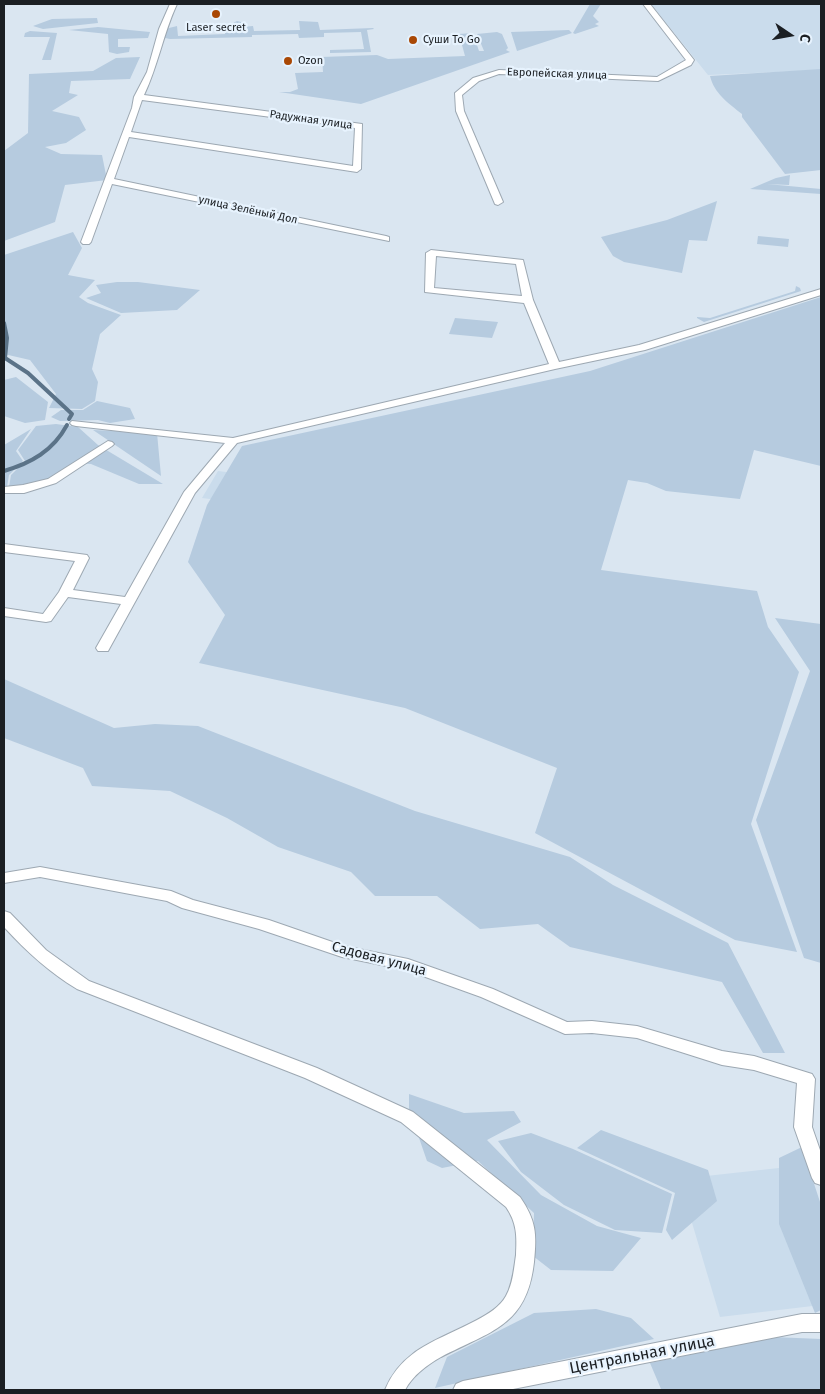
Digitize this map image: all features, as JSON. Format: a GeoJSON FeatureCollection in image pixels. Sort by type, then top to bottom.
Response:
{"type":"FeatureCollection","features":[{"type":"Feature","properties":{"kind":"street"},"geometry":{"type":"LineString","coordinates":[[86,242],[136,108],[138,97],[151,73],[164,21],[173,4],[178,4]]}},
{"type":"Feature","properties":{"kind":"street","name":"Европейская улица"},"geometry":{"type":"LineString","coordinates":[[498,202],[460,111],[458,94],[464,86],[481,77],[499,72],[658,79],[688,63],[690,60],[646,4]]}},
{"type":"Feature","properties":{"kind":"street","name":"Радужная улица"},"geometry":{"type":"LineString","coordinates":[[126,134],[357,169],[359,126],[138,97]]}},
{"type":"Feature","properties":{"kind":"street","name":"улица Зелёный Дол"},"geometry":{"type":"LineString","coordinates":[[109,181],[386,239]]}},
{"type":"Feature","properties":{"kind":"street"},"geometry":{"type":"LineString","coordinates":[[528,300],[429,290],[431,253],[520,262],[528,300],[555,366]]}},
{"type":"Feature","properties":{"kind":"street"},"geometry":{"type":"LineString","coordinates":[[76,422],[233,441],[555,366],[641,348],[821,292]]}},
{"type":"Feature","properties":{"kind":"street"},"geometry":{"type":"LineString","coordinates":[[102,648],[190,492],[233,441]]}},
{"type":"Feature","properties":{"kind":"street"},"geometry":{"type":"LineString","coordinates":[[4,490],[24,489],[52,480],[108,444]]}},
{"type":"Feature","properties":{"kind":"street"},"geometry":{"type":"LineString","coordinates":[[4,548],[83,558],[65,593],[46,618],[4,612]]}},
{"type":"Feature","properties":{"kind":"street"},"geometry":{"type":"LineString","coordinates":[[65,593],[129,601]]}},
{"type":"Feature","properties":{"kind":"street","name":"Садовая улица"},"geometry":{"type":"LineString","coordinates":[[4,878],[40,872],[171,896],[188,904],[263,924],[342,951],[408,965],[487,993],[565,1028],[592,1027],[637,1032],[722,1058],[754,1063],[806,1079],[803,1127],[821,1178]]}},
{"type":"Feature","properties":{"kind":"street"},"geometry":{"type":"LineString","coordinates":[[4,917],[31,948],[64,975],[83,985],[310,1073],[407,1117],[513,1202],[525,1218],[525,1262],[514,1298],[506,1312],[493,1321],[431,1352],[409,1369],[395,1390]]}},
{"type":"Feature","properties":{"kind":"street","name":"Центральная улица"},"geometry":{"type":"LineString","coordinates":[[463,1390],[802,1323],[821,1323]]}},
{"type":"Feature","properties":{"kind":"shaded area"},"geometry":{"type":"Polygon","coordinates":[[[590,4],[601,4],[593,16],[599,22],[595,24],[599,26],[573,33],[590,4]]]}},
{"type":"Feature","properties":{"kind":"shaded area"},"geometry":{"type":"Polygon","coordinates":[[[651,4],[821,4],[821,70],[708,75],[651,4]]]}},
{"type":"Feature","properties":{"kind":"shaded area"},"geometry":{"type":"Polygon","coordinates":[[[97,18],[98,23],[43,29],[33,26],[52,19],[97,18]]]}},
{"type":"Feature","properties":{"kind":"shaded area"},"geometry":{"type":"Polygon","coordinates":[[[299,21],[318,22],[320,30],[373,28],[367,30],[371,52],[330,53],[330,50],[364,49],[361,32],[324,33],[324,37],[299,38],[298,34],[252,35],[252,37],[165,38],[165,29],[177,26],[178,36],[225,34],[225,31],[234,31],[233,23],[241,22],[241,27],[253,26],[254,31],[300,30],[299,21]]]}},
{"type":"Feature","properties":{"kind":"shaded area"},"geometry":{"type":"Polygon","coordinates":[[[98,27],[150,32],[148,38],[118,39],[118,47],[130,47],[129,52],[117,54],[109,52],[108,34],[69,30],[98,27]]]}},
{"type":"Feature","properties":{"kind":"shaded area"},"geometry":{"type":"Polygon","coordinates":[[[569,30],[572,33],[517,51],[511,32],[569,30]]]}},
{"type":"Feature","properties":{"kind":"shaded area"},"geometry":{"type":"Polygon","coordinates":[[[30,31],[57,33],[51,60],[42,60],[50,37],[24,37],[25,33],[30,31]]]}},
{"type":"Feature","properties":{"kind":"shaded area"},"geometry":{"type":"Polygon","coordinates":[[[497,32],[502,34],[508,48],[506,50],[510,52],[361,104],[279,92],[290,92],[298,89],[295,73],[323,72],[322,57],[377,55],[388,59],[465,56],[459,34],[473,33],[479,51],[484,51],[477,34],[497,32]]]}},
{"type":"Feature","properties":{"kind":"shaded area"},"geometry":{"type":"Polygon","coordinates":[[[140,57],[130,79],[71,81],[69,93],[78,95],[52,111],[79,117],[86,130],[66,143],[45,147],[61,154],[102,155],[107,180],[65,185],[55,222],[4,241],[4,151],[28,133],[29,74],[93,71],[116,58],[140,57]]]}},
{"type":"Feature","properties":{"kind":"shaded area"},"geometry":{"type":"Polygon","coordinates":[[[821,69],[821,170],[785,174],[742,117],[742,114],[718,93],[710,76],[821,69]]]}},
{"type":"Feature","properties":{"kind":"shaded area"},"geometry":{"type":"Polygon","coordinates":[[[790,175],[789,185],[767,184],[821,189],[821,194],[750,189],[776,178],[790,175]]]}},
{"type":"Feature","properties":{"kind":"shaded area"},"geometry":{"type":"Polygon","coordinates":[[[717,201],[707,241],[689,240],[682,273],[624,262],[613,256],[601,237],[667,220],[717,201]]]}},
{"type":"Feature","properties":{"kind":"shaded area"},"geometry":{"type":"Polygon","coordinates":[[[73,232],[82,248],[68,275],[95,280],[79,297],[88,303],[121,315],[100,334],[92,369],[98,382],[95,401],[82,409],[49,408],[56,394],[30,360],[4,354],[4,255],[73,232]]]}},
{"type":"Feature","properties":{"kind":"shaded area"},"geometry":{"type":"Polygon","coordinates":[[[758,236],[789,239],[788,247],[757,244],[758,236]]]}},
{"type":"Feature","properties":{"kind":"shaded area"},"geometry":{"type":"Polygon","coordinates":[[[138,282],[200,290],[177,310],[121,313],[86,298],[101,293],[96,285],[138,282]]]}},
{"type":"Feature","properties":{"kind":"shaded area"},"geometry":{"type":"Polygon","coordinates":[[[796,286],[801,291],[704,322],[697,318],[710,318],[795,291],[796,286]]]}},
{"type":"Feature","properties":{"kind":"shaded area"},"geometry":{"type":"Polygon","coordinates":[[[821,297],[821,466],[754,450],[740,499],[666,491],[647,483],[628,480],[601,570],[757,591],[768,627],[799,672],[751,824],[797,952],[735,940],[535,833],[557,768],[405,708],[199,663],[225,615],[188,562],[207,505],[242,446],[590,371],[821,297]]]}},
{"type":"Feature","properties":{"kind":"shaded area"},"geometry":{"type":"Polygon","coordinates":[[[455,318],[498,322],[492,338],[449,334],[455,318]]]}},
{"type":"Feature","properties":{"kind":"shaded area"},"geometry":{"type":"Polygon","coordinates":[[[16,377],[48,402],[45,420],[25,423],[4,416],[4,380],[16,377]]]}},
{"type":"Feature","properties":{"kind":"shaded area"},"geometry":{"type":"Polygon","coordinates":[[[97,401],[130,408],[135,419],[110,423],[98,420],[60,421],[51,417],[61,410],[83,410],[97,401]]]}},
{"type":"Feature","properties":{"kind":"shaded area"},"geometry":{"type":"Polygon","coordinates":[[[56,424],[78,427],[98,445],[163,484],[139,484],[91,464],[74,463],[51,479],[27,486],[9,487],[11,475],[25,461],[18,450],[36,426],[56,424]]]}},
{"type":"Feature","properties":{"kind":"shaded area"},"geometry":{"type":"Polygon","coordinates":[[[31,429],[16,451],[23,461],[9,475],[7,487],[4,487],[4,445],[31,429]]]}},
{"type":"Feature","properties":{"kind":"shaded area"},"geometry":{"type":"Polygon","coordinates":[[[93,430],[157,433],[161,476],[93,430]]]}},
{"type":"Feature","properties":{"kind":"shaded area"},"geometry":{"type":"Polygon","coordinates":[[[218,471],[242,474],[226,501],[202,498],[218,471]]]}},
{"type":"Feature","properties":{"kind":"shaded area"},"geometry":{"type":"Polygon","coordinates":[[[775,618],[821,624],[821,963],[804,958],[756,820],[810,671],[775,618]]]}},
{"type":"Feature","properties":{"kind":"shaded area"},"geometry":{"type":"Polygon","coordinates":[[[4,679],[114,728],[155,724],[198,726],[415,811],[570,857],[613,885],[728,943],[785,1053],[763,1053],[722,982],[570,947],[538,924],[480,929],[437,896],[375,896],[351,872],[278,847],[227,818],[170,791],[92,786],[83,768],[4,738],[4,679]]]}},
{"type":"Feature","properties":{"kind":"shaded area"},"geometry":{"type":"Polygon","coordinates":[[[409,1094],[464,1113],[514,1111],[521,1122],[487,1140],[541,1195],[597,1226],[641,1238],[613,1271],[551,1270],[533,1256],[534,1213],[478,1161],[442,1168],[427,1161],[409,1109],[409,1094]]]}},
{"type":"Feature","properties":{"kind":"shaded area"},"geometry":{"type":"Polygon","coordinates":[[[601,1130],[708,1170],[717,1201],[672,1240],[666,1230],[675,1193],[577,1148],[601,1130]]]}},
{"type":"Feature","properties":{"kind":"shaded area"},"geometry":{"type":"Polygon","coordinates":[[[531,1133],[573,1149],[672,1194],[662,1233],[615,1230],[564,1205],[521,1172],[498,1141],[531,1133]]]}},
{"type":"Feature","properties":{"kind":"shaded area"},"geometry":{"type":"Polygon","coordinates":[[[802,1147],[821,1205],[821,1310],[815,1313],[779,1224],[779,1158],[802,1147]]]}},
{"type":"Feature","properties":{"kind":"shaded area"},"geometry":{"type":"Polygon","coordinates":[[[797,1166],[821,1305],[720,1317],[679,1179],[797,1166]]]}},
{"type":"Feature","properties":{"kind":"shaded area"},"geometry":{"type":"Polygon","coordinates":[[[596,1309],[631,1318],[654,1339],[435,1388],[447,1357],[534,1313],[596,1309]]]}},
{"type":"Feature","properties":{"kind":"shaded area"},"geometry":{"type":"Polygon","coordinates":[[[773,1337],[821,1339],[821,1390],[664,1390],[661,1389],[650,1363],[773,1337]]]}},
{"type":"Feature","properties":{"kind":"waterway"},"geometry":{"type":"LineString","coordinates":[[4,323],[7,338],[5,358],[28,373],[72,414],[69,419]]}},
{"type":"Feature","properties":{"kind":"waterway"},"geometry":{"type":"LineString","coordinates":[[4,471],[40,455],[55,442],[67,425]]}},
{"type":"Feature","properties":{"kind":"place","name":"Laser secret"},"geometry":{"type":"Point","coordinates":[216,14]}},
{"type":"Feature","properties":{"kind":"place","name":"Суши To Go"},"geometry":{"type":"Point","coordinates":[413,40]}},
{"type":"Feature","properties":{"kind":"place","name":"Ozon"},"geometry":{"type":"Point","coordinates":[288,61]}}]}
